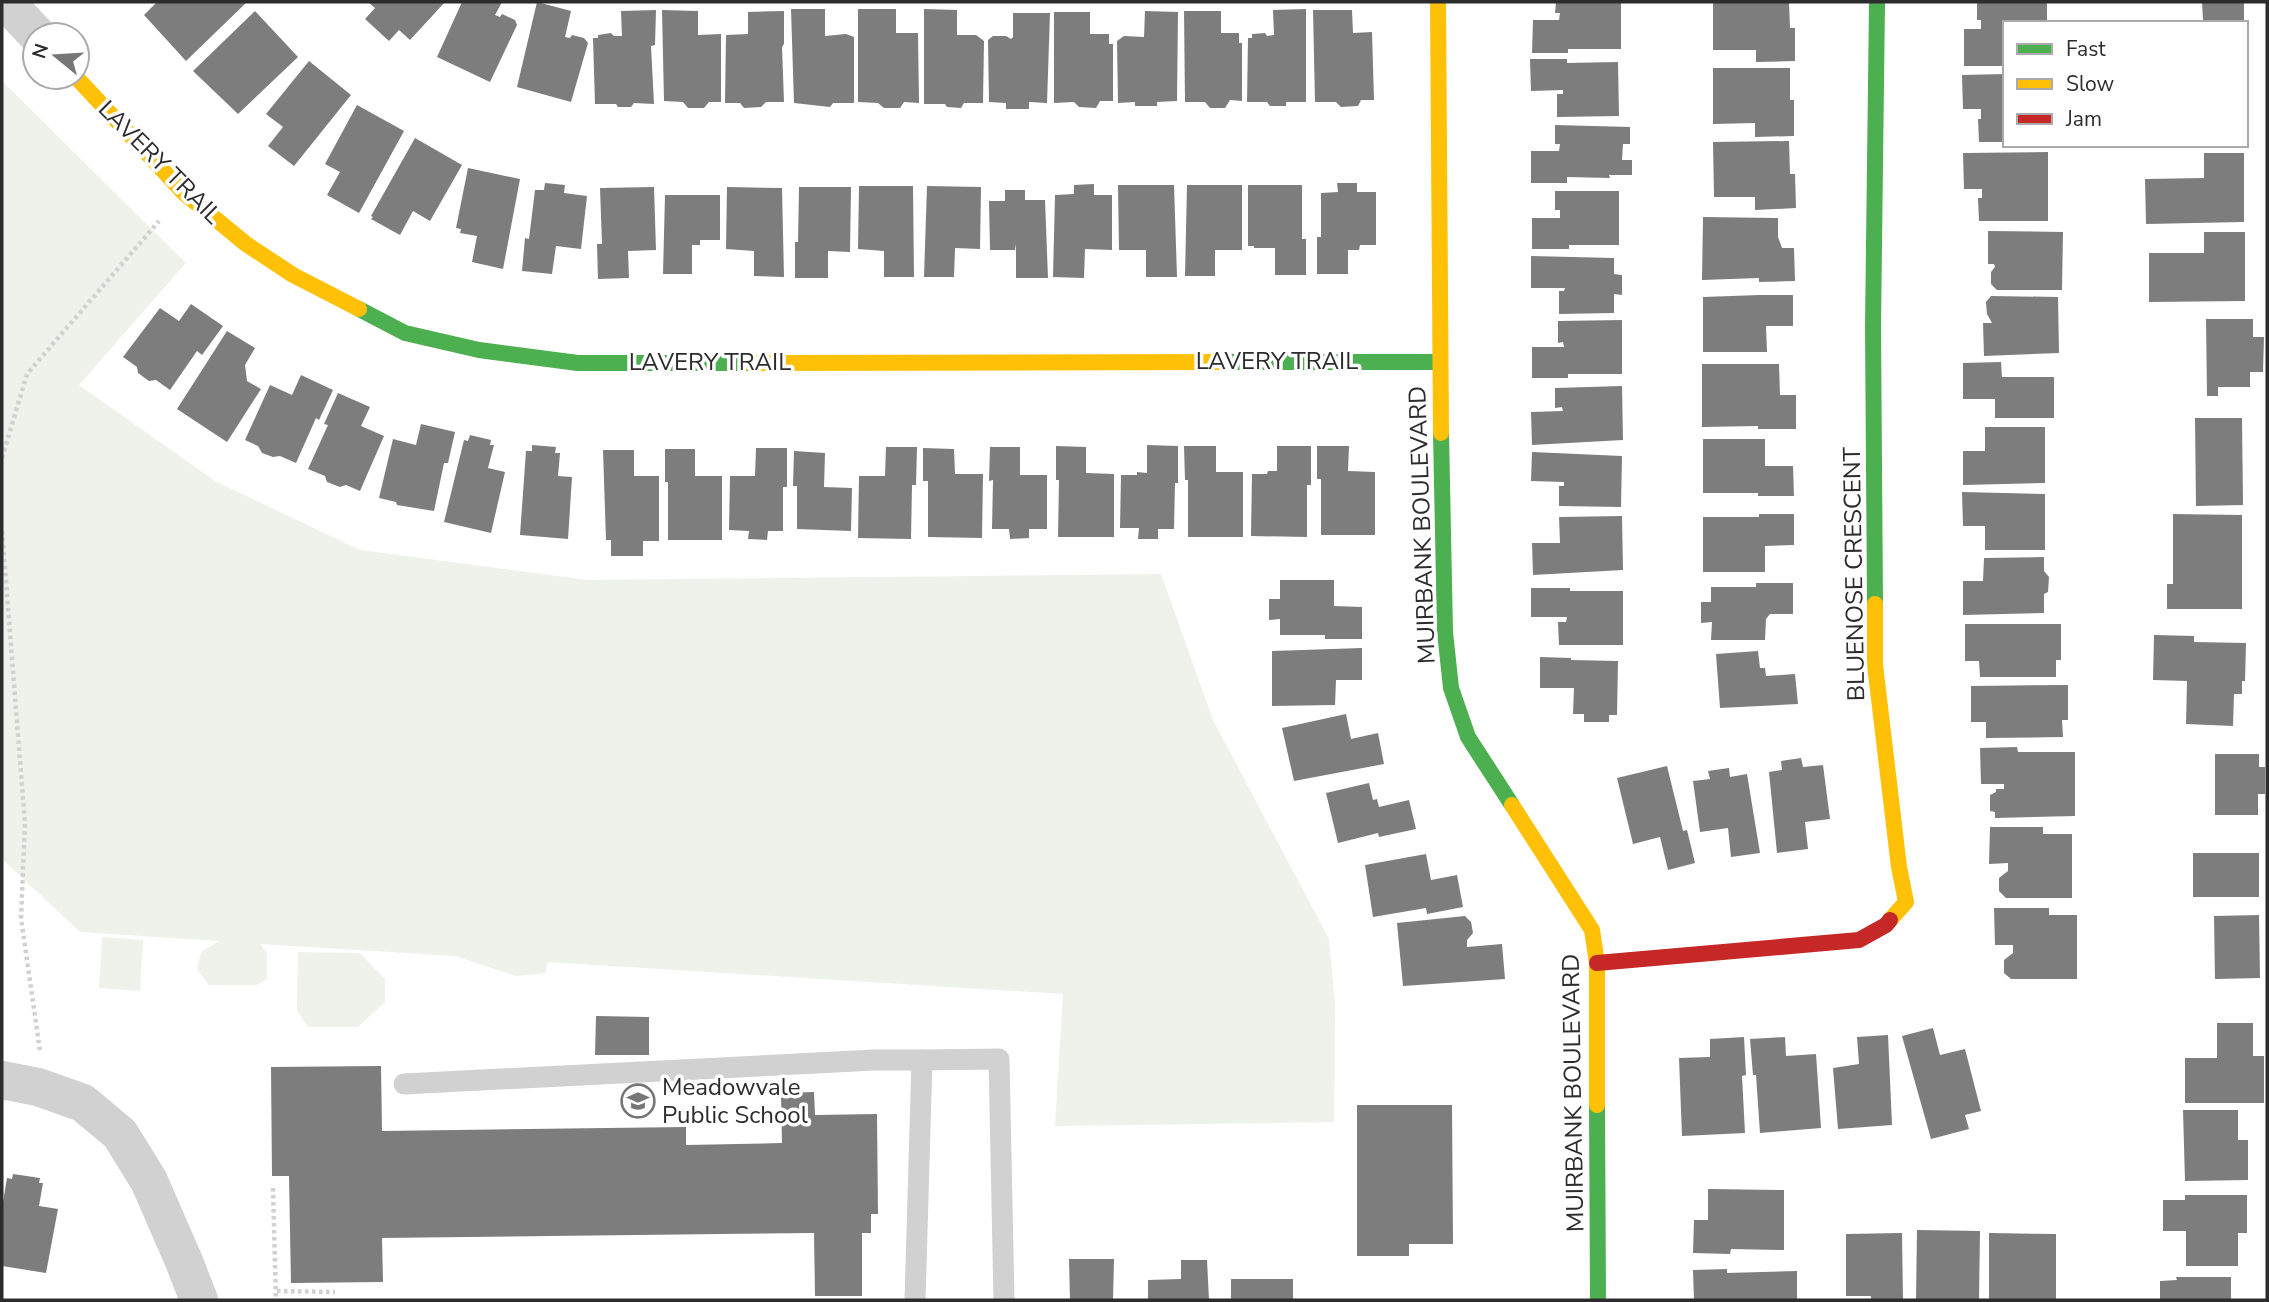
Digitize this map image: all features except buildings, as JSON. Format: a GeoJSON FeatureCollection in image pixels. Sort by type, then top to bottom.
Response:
{"type":"FeatureCollection","features":[{"type":"Feature","properties":{"kind":"street"},"geometry":{"type":"LineString","coordinates":[[6,2],[24,21]]}},
{"type":"Feature","properties":{"kind":"street","name":"MUIRBANK BOULEVARD"},"geometry":{"type":"LineString","coordinates":[[1438,2],[1439,362],[1445,632],[1451,688],[1468,737],[1592,930],[1597,963],[1598,1300]]}},
{"type":"Feature","properties":{"kind":"street","name":"BLUENOSE CRESCENT"},"geometry":{"type":"LineString","coordinates":[[1597,963],[1858,940],[1886,925],[1906,902],[1899,867],[1875,665],[1873,326],[1877,2]]}},
{"type":"Feature","properties":{"kind":"street","name":"LAVERY TRAIL"},"geometry":{"type":"LineString","coordinates":[[89,91],[184,192],[246,244],[293,275],[405,333],[479,350],[578,363],[1439,362]]}},
{"type":"Feature","properties":{"kind":"street"},"geometry":{"type":"LineString","coordinates":[[20,1084],[83,1103],[120,1135],[149,1181],[199,1300]]}},
{"type":"Feature","properties":{"kind":"lane"},"geometry":{"type":"LineString","coordinates":[[404,1084],[876,1060],[999,1059],[1004,1300]]}},
{"type":"Feature","properties":{"kind":"lane"},"geometry":{"type":"LineString","coordinates":[[915,1300],[922,1060]]}},
{"type":"Feature","properties":{"kind":"path"},"geometry":{"type":"LineString","coordinates":[[2,457],[27,374],[184,192]]}},
{"type":"Feature","properties":{"kind":"path"},"geometry":{"type":"LineString","coordinates":[[2,531],[25,824],[21,918],[40,1046],[20,1084]]}},
{"type":"Feature","properties":{"kind":"path"},"geometry":{"type":"LineString","coordinates":[[272,1188],[276,1300]]}},
{"type":"Feature","properties":{"kind":"path"},"geometry":{"type":"LineString","coordinates":[[277,1291],[335,1292]]}},
{"type":"Feature","properties":{"kind":"shaded area"},"geometry":{"type":"Polygon","coordinates":[[[2,81],[186,263],[79,385],[215,481],[360,550],[588,580],[1161,574],[1213,720],[1329,939],[1335,1004],[1334,1122],[1055,1126],[1063,994],[547,962],[546,973],[516,976],[455,956],[260,944],[267,953],[267,979],[257,985],[209,985],[197,969],[201,952],[219,941],[80,932],[2,859],[2,81]]]}},
{"type":"Feature","properties":{"kind":"shaded area"},"geometry":{"type":"Polygon","coordinates":[[[102,937],[143,940],[140,991],[99,988],[102,937]]]}},
{"type":"Feature","properties":{"kind":"shaded area"},"geometry":{"type":"Polygon","coordinates":[[[298,952],[360,953],[385,979],[385,1002],[358,1027],[308,1027],[297,1010],[298,952]]]}},
{"type":"Feature","properties":{"kind":"traffic: fast"},"geometry":{"type":"LineString","coordinates":[[1875,604],[1873,326],[1877,2]]}},
{"type":"Feature","properties":{"kind":"traffic: fast"},"geometry":{"type":"LineString","coordinates":[[359,309],[405,333],[479,350],[578,363],[751,363]]}},
{"type":"Feature","properties":{"kind":"traffic: fast"},"geometry":{"type":"LineString","coordinates":[[1224,362],[1439,362]]}},
{"type":"Feature","properties":{"kind":"traffic: fast"},"geometry":{"type":"LineString","coordinates":[[1441,433],[1445,632],[1451,688],[1468,737],[1512,805]]}},
{"type":"Feature","properties":{"kind":"traffic: fast"},"geometry":{"type":"LineString","coordinates":[[1597,1105],[1598,1300]]}},
{"type":"Feature","properties":{"kind":"traffic: slow"},"geometry":{"type":"LineString","coordinates":[[1438,2],[1441,433]]}},
{"type":"Feature","properties":{"kind":"traffic: slow"},"geometry":{"type":"LineString","coordinates":[[89,91],[184,193],[246,244],[293,275],[359,309]]}},
{"type":"Feature","properties":{"kind":"traffic: slow"},"geometry":{"type":"LineString","coordinates":[[751,363],[1224,362]]}},
{"type":"Feature","properties":{"kind":"traffic: slow"},"geometry":{"type":"LineString","coordinates":[[1875,604],[1875,665],[1899,867],[1906,902],[1890,920]]}},
{"type":"Feature","properties":{"kind":"traffic: slow"},"geometry":{"type":"LineString","coordinates":[[1512,805],[1592,930],[1597,963],[1597,1105]]}},
{"type":"Feature","properties":{"kind":"traffic: jam"},"geometry":{"type":"LineString","coordinates":[[1597,963],[1859,940],[1890,920]]}},
{"type":"Feature","properties":{"kind":"place","name":"Meadowvale Public School"},"geometry":{"type":"Point","coordinates":[638,1101]}}]}
